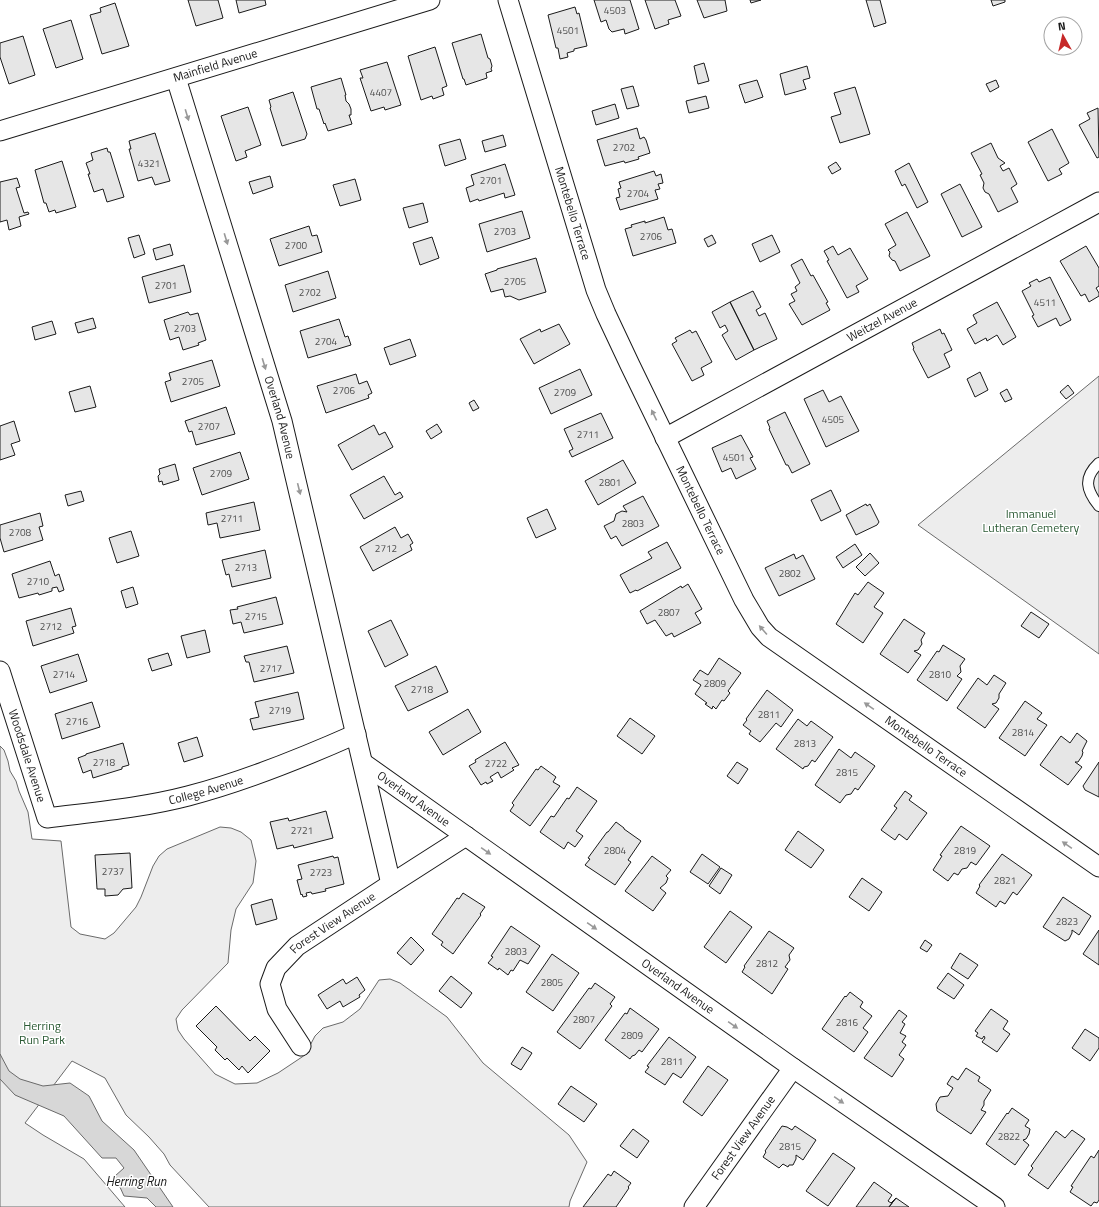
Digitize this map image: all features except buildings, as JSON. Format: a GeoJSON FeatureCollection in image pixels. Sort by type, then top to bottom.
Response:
{"type":"FeatureCollection","features":[{"type":"Feature","properties":{"kind":"street","name":"Mainfield Avenue"},"geometry":{"type":"LineString","coordinates":[[0,132],[430,0]]}},
{"type":"Feature","properties":{"kind":"street","name":"Montebello Terrace"},"geometry":{"type":"LineString","coordinates":[[508,0],[596,290],[665,438],[744,600],[760,628],[769,637],[1099,867]]}},
{"type":"Feature","properties":{"kind":"street","name":"Overland Avenue"},"geometry":{"type":"LineString","coordinates":[[176,78],[282,421],[391,884]]}},
{"type":"Feature","properties":{"kind":"street","name":"Weitzel Avenue"},"geometry":{"type":"LineString","coordinates":[[665,438],[1099,202]]}},
{"type":"Feature","properties":{"kind":"street","name":"Woodsdale Avenue"},"geometry":{"type":"LineString","coordinates":[[0,672],[47,818]]}},
{"type":"Feature","properties":{"kind":"street","name":"College Avenue"},"geometry":{"type":"LineString","coordinates":[[47,818],[119,809],[187,796],[268,770],[356,734]]}},
{"type":"Feature","properties":{"kind":"street","name":"Overland Avenue"},"geometry":{"type":"LineString","coordinates":[[363,763],[793,1068],[995,1207]]}},
{"type":"Feature","properties":{"kind":"street","name":"Forest View Avenue"},"geometry":{"type":"LineString","coordinates":[[301,1046],[277,1009],[270,984],[276,968],[297,946],[466,836]]}},
{"type":"Feature","properties":{"kind":"street","name":"Forest View Avenue"},"geometry":{"type":"LineString","coordinates":[[694,1207],[793,1068]]}},
{"type":"Feature","properties":{"kind":"lane"},"geometry":{"type":"LineString","coordinates":[[1099,463],[1091,470],[1088,480],[1089,490],[1099,506]]}},
{"type":"Feature","properties":{"kind":"shaded area","name":"Immanuel Lutheran Cemetery"},"geometry":{"type":"Polygon","coordinates":[[[1099,376],[1099,654],[918,525],[1099,376]]]}},
{"type":"Feature","properties":{"kind":"shaded area"},"geometry":{"type":"Polygon","coordinates":[[[0,746],[4,750],[10,771],[16,781],[28,812],[32,839],[61,841],[71,927],[80,934],[105,939],[114,933],[136,907],[153,866],[159,856],[167,849],[220,827],[231,828],[241,832],[251,840],[256,861],[253,883],[236,909],[231,930],[228,963],[182,1010],[176,1019],[178,1030],[184,1039],[215,1074],[235,1084],[257,1083],[278,1073],[305,1055],[315,1036],[323,1028],[343,1022],[360,1009],[379,980],[390,979],[400,983],[447,1017],[483,1063],[569,1135],[587,1162],[570,1201],[569,1207],[209,1207],[170,1165],[164,1154],[149,1137],[126,1115],[105,1078],[72,1061],[25,1123],[84,1159],[125,1207],[0,1207],[0,746]]]}},
{"type":"Feature","properties":{"kind":"water","name":"Herring Run"},"geometry":{"type":"Polygon","coordinates":[[[0,1054],[9,1071],[20,1079],[43,1086],[70,1083],[89,1096],[102,1121],[134,1150],[173,1207],[156,1207],[147,1198],[124,1196],[115,1176],[124,1168],[116,1158],[102,1158],[64,1116],[15,1095],[0,1079],[0,1054]]]}},
{"type":"Feature","properties":{"kind":"park label","name":"Herring Run Park"},"geometry":{"type":"Point","coordinates":[42,1033]}}]}
